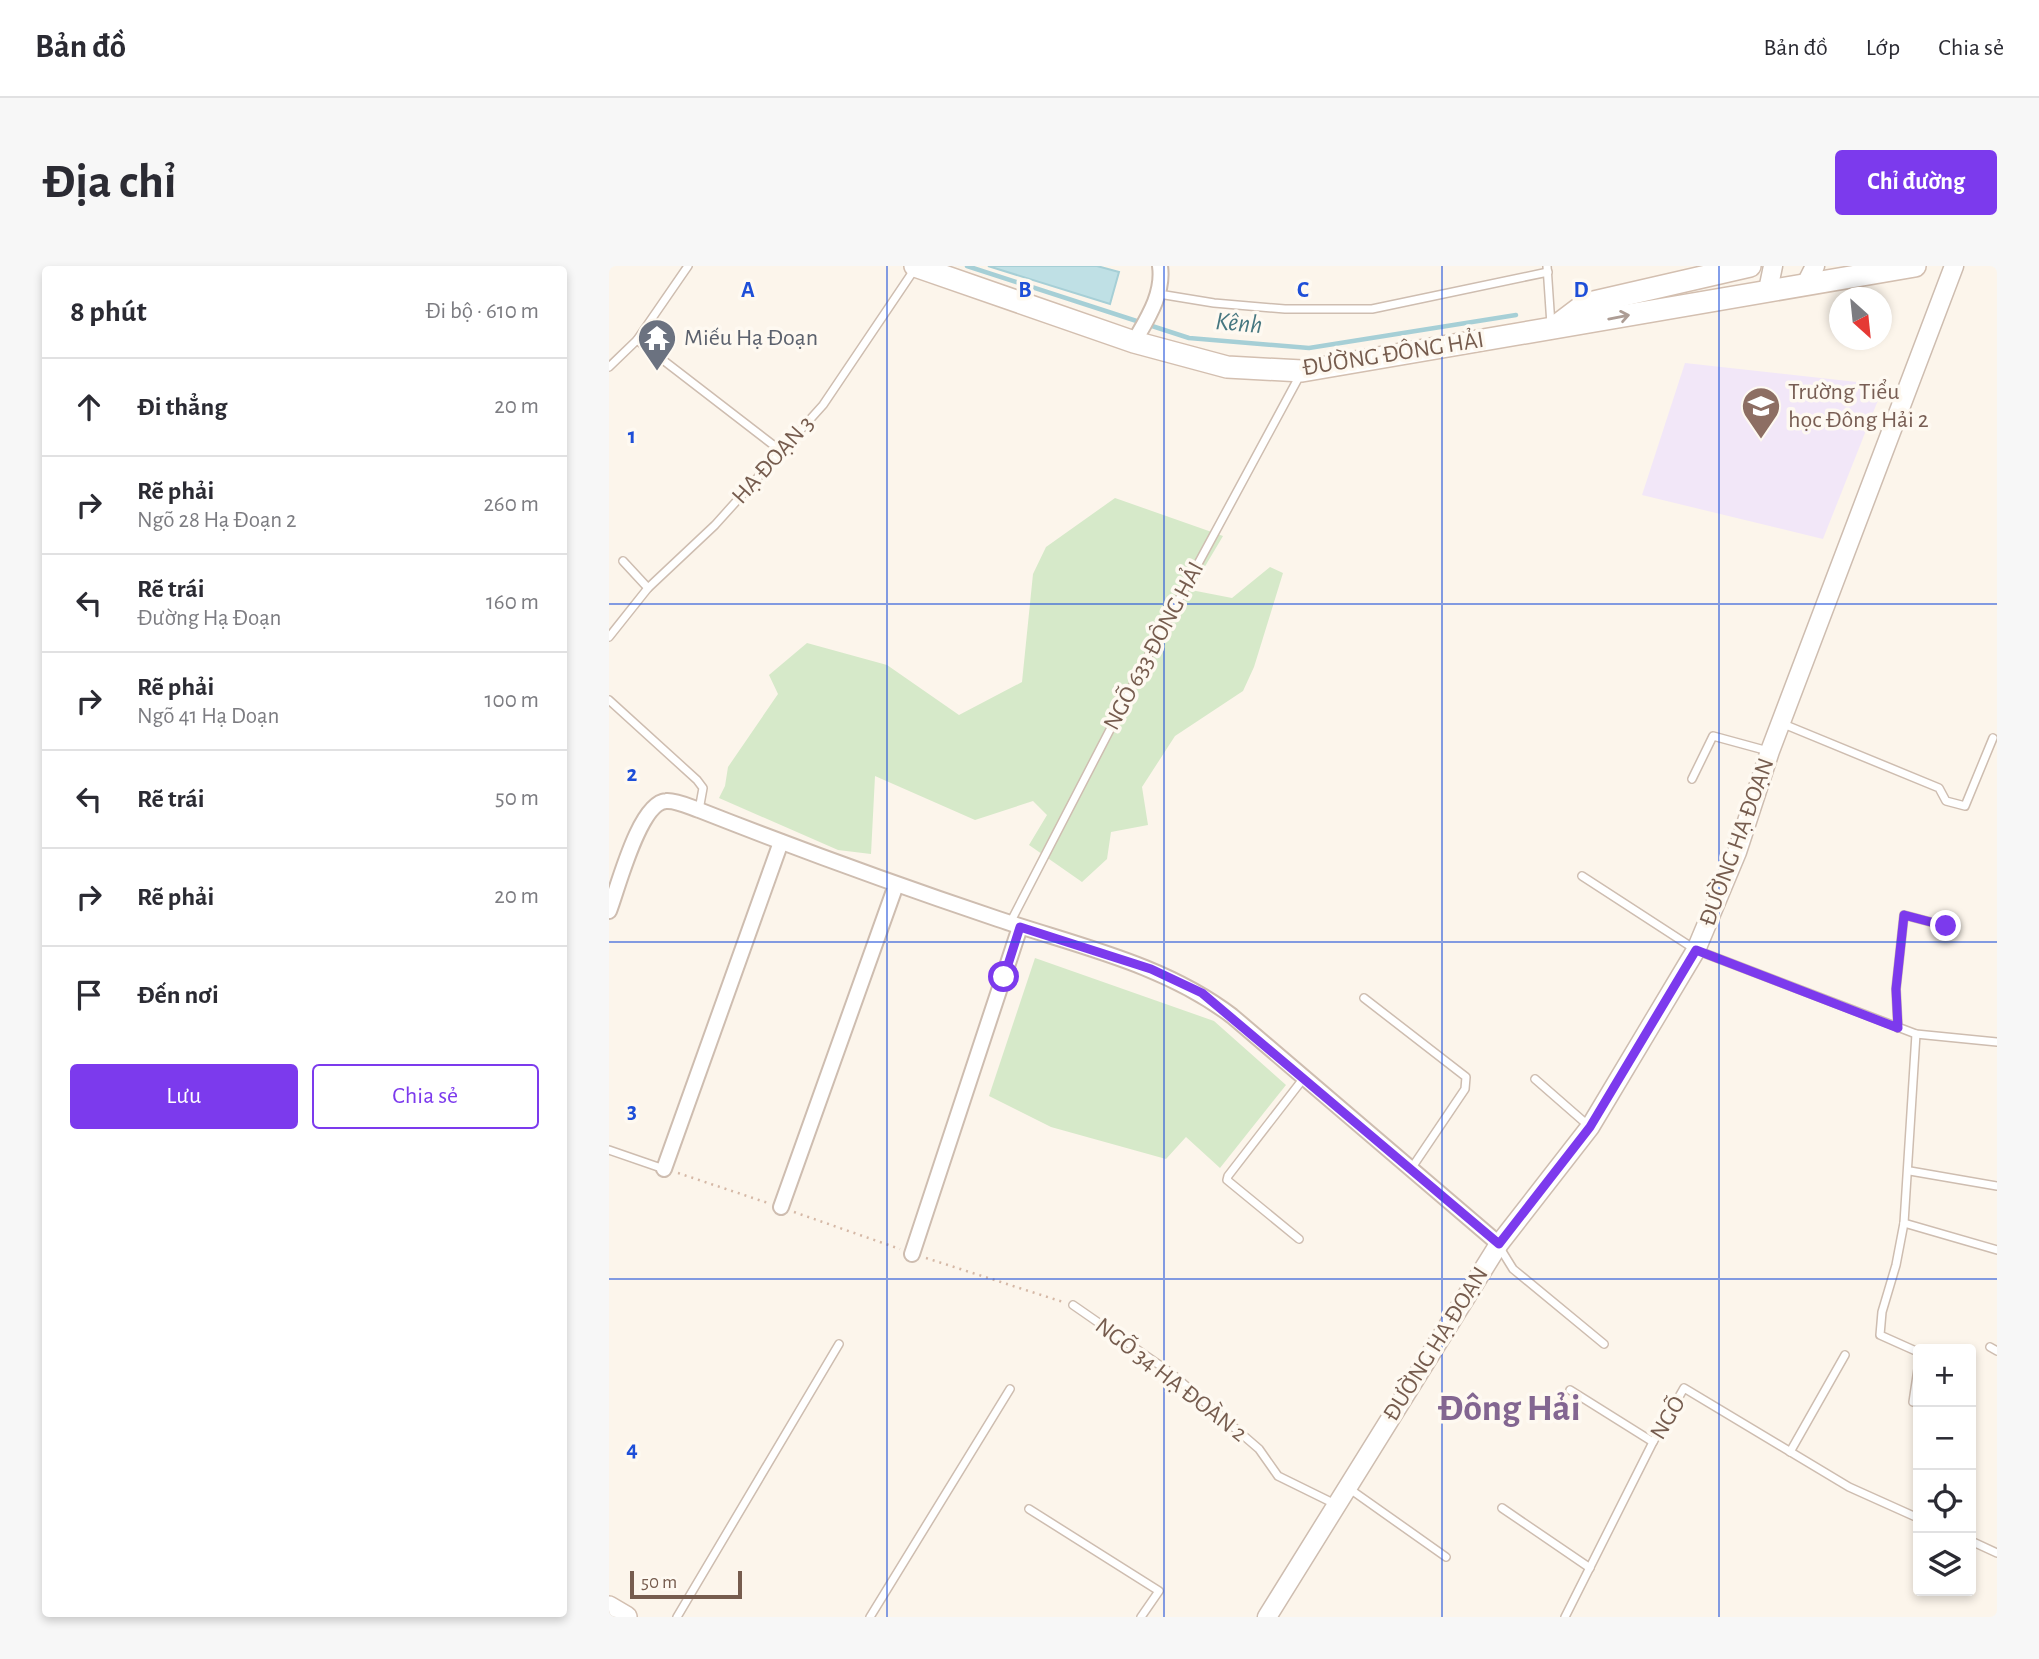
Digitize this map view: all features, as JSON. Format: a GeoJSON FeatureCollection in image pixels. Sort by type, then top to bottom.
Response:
{"type":"FeatureCollection","features":[{"type":"Feature","properties":{"kind":"main road","name":"ĐƯỜNG ĐÔNG HẢI"},"geometry":{"type":"LineString","coordinates":[[916,266],[1227,367],[1302,371],[1768,290],[1810,275],[1915,266]]}},
{"type":"Feature","properties":{"kind":"main road","name":"ĐƯỜNG ĐÔNG HẢI"},"geometry":{"type":"LineString","coordinates":[[1552,329],[1585,304],[1750,266]]}},
{"type":"Feature","properties":{"kind":"main road"},"geometry":{"type":"LineString","coordinates":[[609,1607],[626,1617]]}},
{"type":"Feature","properties":{"kind":"street"},"geometry":{"type":"LineString","coordinates":[[1136,338],[1159,294],[1162,279],[1160,266]]}},
{"type":"Feature","properties":{"kind":"street"},"geometry":{"type":"LineString","coordinates":[[1768,290],[1773,266]]}},
{"type":"Feature","properties":{"kind":"street","name":"ĐƯỜNG HẠ ĐOẠN"},"geometry":{"type":"LineString","coordinates":[[1267,1617],[1499,1244],[1590,1127],[1696,950],[1737,852],[1770,751],[1954,266]]}},
{"type":"Feature","properties":{"kind":"street"},"geometry":{"type":"LineString","coordinates":[[609,911],[643,818],[655,805],[667,801],[699,810],[896,885],[1151,969],[1202,993],[1499,1244]]}},
{"type":"Feature","properties":{"kind":"street"},"geometry":{"type":"LineString","coordinates":[[664,1169],[781,842]]}},
{"type":"Feature","properties":{"kind":"street"},"geometry":{"type":"LineString","coordinates":[[781,1207],[896,885]]}},
{"type":"Feature","properties":{"kind":"street"},"geometry":{"type":"LineString","coordinates":[[912,1254],[1015,925]]}},
{"type":"Feature","properties":{"kind":"lane"},"geometry":{"type":"LineString","coordinates":[[609,367],[637,340],[688,266]]}},
{"type":"Feature","properties":{"kind":"lane","name":"HẠ ĐOẠN 3"},"geometry":{"type":"LineString","coordinates":[[609,637],[647,588],[715,525],[823,405],[916,266]]}},
{"type":"Feature","properties":{"kind":"lane"},"geometry":{"type":"LineString","coordinates":[[1159,294],[1213,303],[1285,309],[1372,309],[1547,269],[1552,329]]}},
{"type":"Feature","properties":{"kind":"lane"},"geometry":{"type":"LineString","coordinates":[[637,340],[781,451]]}},
{"type":"Feature","properties":{"kind":"lane","name":"NGÕ 633 ĐÔNG HẢI"},"geometry":{"type":"LineString","coordinates":[[1015,925],[1145,662],[1302,371]]}},
{"type":"Feature","properties":{"kind":"lane"},"geometry":{"type":"LineString","coordinates":[[623,561],[647,588]]}},
{"type":"Feature","properties":{"kind":"lane"},"geometry":{"type":"LineString","coordinates":[[609,700],[697,780],[703,788],[699,810]]}},
{"type":"Feature","properties":{"kind":"lane"},"geometry":{"type":"LineString","coordinates":[[1781,723],[1939,788],[1946,801],[1965,806],[1993,737]]}},
{"type":"Feature","properties":{"kind":"lane"},"geometry":{"type":"LineString","coordinates":[[1692,779],[1713,736],[1770,751]]}},
{"type":"Feature","properties":{"kind":"lane"},"geometry":{"type":"LineString","coordinates":[[1582,876],[1696,950],[1916,1034],[1997,1042]]}},
{"type":"Feature","properties":{"kind":"lane"},"geometry":{"type":"LineString","coordinates":[[1898,1028],[1896,989],[1904,915],[1946,926]]}},
{"type":"Feature","properties":{"kind":"lane"},"geometry":{"type":"LineString","coordinates":[[1364,998],[1467,1077],[1465,1089],[1411,1169]]}},
{"type":"Feature","properties":{"kind":"lane"},"geometry":{"type":"LineString","coordinates":[[1913,1350],[1880,1335],[1882,1312],[1896,1265],[1904,1223],[1910,1171],[1908,1122],[1916,1034]]}},
{"type":"Feature","properties":{"kind":"lane"},"geometry":{"type":"LineString","coordinates":[[1300,1239],[1227,1180],[1227,1176],[1303,1079]]}},
{"type":"Feature","properties":{"kind":"lane"},"geometry":{"type":"LineString","coordinates":[[1535,1079],[1590,1127]]}},
{"type":"Feature","properties":{"kind":"lane"},"geometry":{"type":"LineString","coordinates":[[609,1150],[664,1169]]}},
{"type":"Feature","properties":{"kind":"lane"},"geometry":{"type":"LineString","coordinates":[[1910,1171],[1997,1186]]}},
{"type":"Feature","properties":{"kind":"lane"},"geometry":{"type":"LineString","coordinates":[[1904,1223],[1997,1250]]}},
{"type":"Feature","properties":{"kind":"lane"},"geometry":{"type":"LineString","coordinates":[[1499,1244],[1500,1252],[1513,1269],[1604,1344]]}},
{"type":"Feature","properties":{"kind":"lane","name":"NGÕ 34 HẠ ĐOÀN 2"},"geometry":{"type":"LineString","coordinates":[[1073,1305],[1171,1373],[1259,1449],[1278,1476],[1335,1504]]}},
{"type":"Feature","properties":{"kind":"lane"},"geometry":{"type":"LineString","coordinates":[[677,1617],[839,1344]]}},
{"type":"Feature","properties":{"kind":"lane"},"geometry":{"type":"LineString","coordinates":[[1790,1452],[1845,1355]]}},
{"type":"Feature","properties":{"kind":"lane","name":"NGÕ"},"geometry":{"type":"LineString","coordinates":[[1565,1617],[1653,1442],[1684,1388],[1849,1487],[1913,1515]]}},
{"type":"Feature","properties":{"kind":"lane"},"geometry":{"type":"LineString","coordinates":[[870,1617],[1010,1389]]}},
{"type":"Feature","properties":{"kind":"lane"},"geometry":{"type":"LineString","coordinates":[[1570,1390],[1653,1442]]}},
{"type":"Feature","properties":{"kind":"lane"},"geometry":{"type":"LineString","coordinates":[[1347,1487],[1446,1557]]}},
{"type":"Feature","properties":{"kind":"lane"},"geometry":{"type":"LineString","coordinates":[[1502,1508],[1591,1568]]}},
{"type":"Feature","properties":{"kind":"lane"},"geometry":{"type":"LineString","coordinates":[[1029,1509],[1159,1591],[1141,1617]]}},
{"type":"Feature","properties":{"kind":"lane"},"geometry":{"type":"LineString","coordinates":[[1976,1543],[1997,1553]]}},
{"type":"Feature","properties":{"kind":"path"},"geometry":{"type":"LineString","coordinates":[[664,1169],[912,1254],[1073,1305]]}},
{"type":"Feature","properties":{"kind":"shaded area","name":"Trường Tiểu học Đông Hải 2"},"geometry":{"type":"Polygon","coordinates":[[[1685,363],[1884,385],[1823,539],[1642,495],[1685,363]]]}},
{"type":"Feature","properties":{"kind":"green space"},"geometry":{"type":"Polygon","coordinates":[[[1115,498],[1223,536],[1191,590],[1232,598],[1270,567],[1283,573],[1254,667],[1243,691],[1175,736],[1142,787],[1148,825],[1111,832],[1107,859],[1082,882],[1029,845],[1047,815],[1033,801],[975,820],[875,776],[871,854],[838,850],[719,798],[725,786],[728,767],[778,694],[769,675],[807,643],[887,665],[959,715],[1022,682],[1033,574],[1046,547],[1115,498]]]}},
{"type":"Feature","properties":{"kind":"green space"},"geometry":{"type":"Polygon","coordinates":[[[1035,958],[1214,1021],[1286,1085],[1220,1168],[1186,1137],[1166,1159],[1051,1127],[989,1096],[1035,958]]]}},
{"type":"Feature","properties":{"kind":"water"},"geometry":{"type":"Polygon","coordinates":[[[988,266],[1097,266],[1119,272],[1110,304],[988,266]]]}},
{"type":"Feature","properties":{"kind":"waterway","name":"Kênh"},"geometry":{"type":"LineString","coordinates":[[967,266],[1189,338],[1309,348],[1516,315]]}},
{"type":"Feature","properties":{"kind":"place","name":"Miếu Hạ Đoạn"},"geometry":{"type":"Point","coordinates":[657,372]}},
{"type":"Feature","properties":{"kind":"place","name":"Trường Tiểu học Đông Hải 2"},"geometry":{"type":"Point","coordinates":[1761,440]}},
{"type":"Feature","properties":{"kind":"district","name":"Đông Hải"},"geometry":{"type":"Point","coordinates":[1509,1409]}},
{"type":"Feature","properties":{"kind":"route"},"geometry":{"type":"LineString","coordinates":[[1004,977],[1020,927],[1151,969],[1202,993],[1499,1244],[1590,1127],[1696,950],[1898,1028],[1896,989],[1904,915],[1946,926]]}}]}
